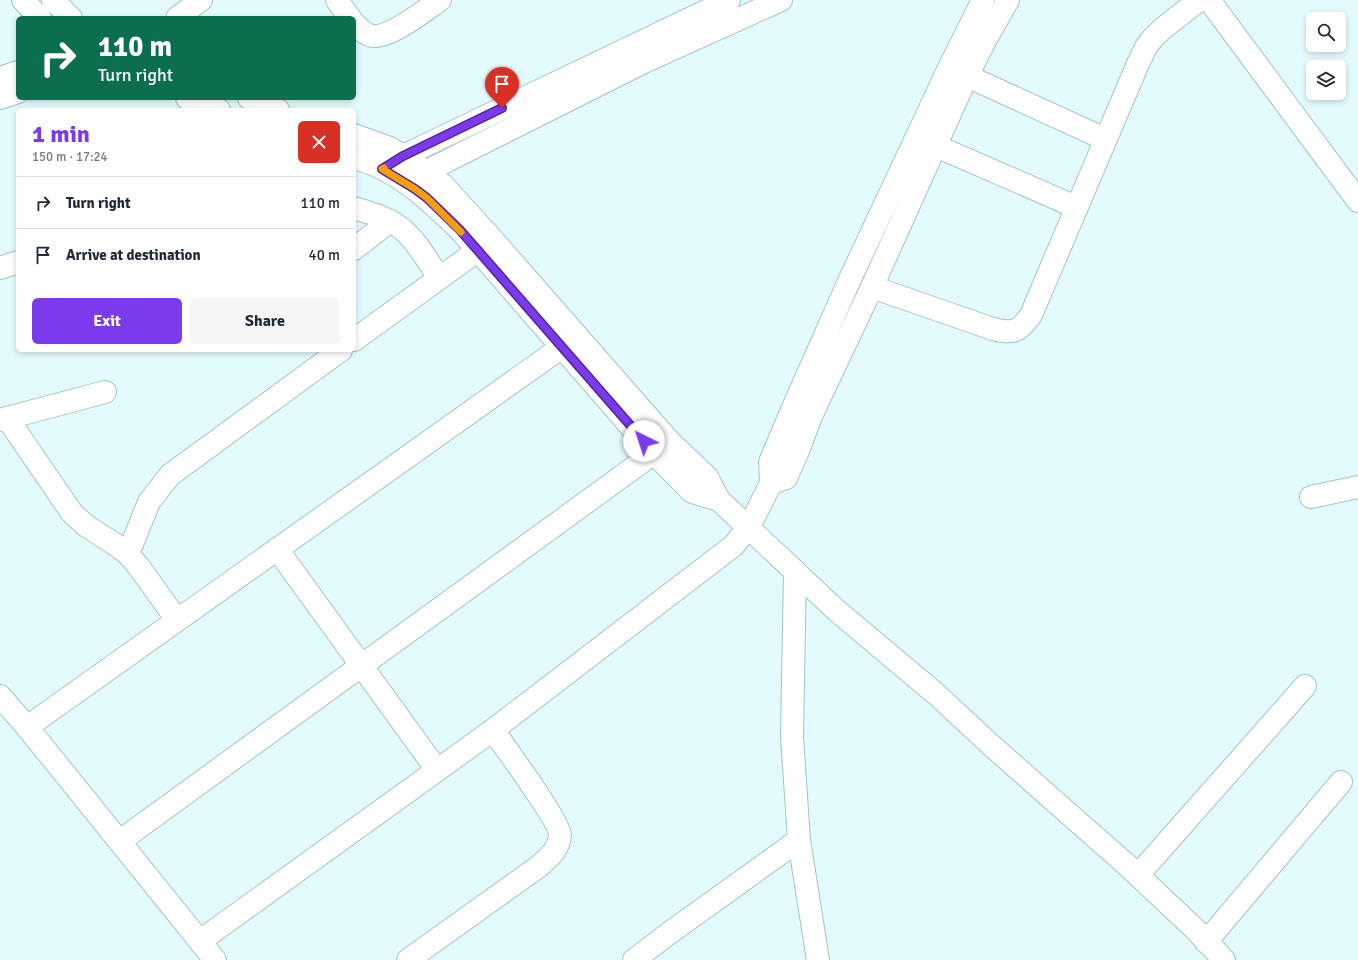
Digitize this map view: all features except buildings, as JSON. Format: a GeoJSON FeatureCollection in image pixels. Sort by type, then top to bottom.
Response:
{"type":"FeatureCollection","features":[{"type":"Feature","properties":{"kind":"street"},"geometry":{"type":"LineString","coordinates":[[23,0],[38,16]]}},
{"type":"Feature","properties":{"kind":"street"},"geometry":{"type":"LineString","coordinates":[[52,0],[69,16]]}},
{"type":"Feature","properties":{"kind":"street"},"geometry":{"type":"LineString","coordinates":[[180,16],[201,0]]}},
{"type":"Feature","properties":{"kind":"street"},"geometry":{"type":"LineString","coordinates":[[337,0],[349,16]]}},
{"type":"Feature","properties":{"kind":"street"},"geometry":{"type":"LineString","coordinates":[[356,26],[369,35],[382,35],[398,28],[440,0]]}},
{"type":"Feature","properties":{"kind":"street"},"geometry":{"type":"LineString","coordinates":[[382,169],[403,156],[729,0]]}},
{"type":"Feature","properties":{"kind":"street"},"geometry":{"type":"LineString","coordinates":[[404,182],[644,62],[781,0]]}},
{"type":"Feature","properties":{"kind":"street"},"geometry":{"type":"LineString","coordinates":[[200,941],[493,730],[733,546],[749,527],[771,483],[770,462],[850,279],[949,68],[983,0]]}},
{"type":"Feature","properties":{"kind":"street"},"geometry":{"type":"LineString","coordinates":[[771,483],[786,478],[798,451],[810,416],[872,287],[967,76],[1008,0]]}},
{"type":"Feature","properties":{"kind":"street"},"geometry":{"type":"LineString","coordinates":[[872,287],[992,329],[1004,332],[1014,331],[1023,326],[1031,315],[1105,139],[1146,47],[1161,30],[1199,0]]}},
{"type":"Feature","properties":{"kind":"street"},"geometry":{"type":"LineString","coordinates":[[1209,0],[1358,201]]}},
{"type":"Feature","properties":{"kind":"street"},"geometry":{"type":"LineString","coordinates":[[0,78],[16,73]]}},
{"type":"Feature","properties":{"kind":"street"},"geometry":{"type":"LineString","coordinates":[[967,76],[1105,139]]}},
{"type":"Feature","properties":{"kind":"street"},"geometry":{"type":"LineString","coordinates":[[0,98],[16,93]]}},
{"type":"Feature","properties":{"kind":"street"},"geometry":{"type":"LineString","coordinates":[[192,100],[214,108]]}},
{"type":"Feature","properties":{"kind":"street"},"geometry":{"type":"LineString","coordinates":[[254,100],[273,108]]}},
{"type":"Feature","properties":{"kind":"street"},"geometry":{"type":"LineString","coordinates":[[356,136],[390,148],[442,184],[466,209],[670,442],[707,476],[719,500],[836,610],[936,694],[992,746],[1133,870],[1196,930],[1224,960]]}},
{"type":"Feature","properties":{"kind":"street"},"geometry":{"type":"LineString","coordinates":[[936,146],[1076,207]]}},
{"type":"Feature","properties":{"kind":"street"},"geometry":{"type":"LineString","coordinates":[[356,159],[376,165],[427,198],[460,230],[654,453],[692,492],[719,500]]}},
{"type":"Feature","properties":{"kind":"street"},"geometry":{"type":"LineString","coordinates":[[356,209],[390,221],[402,229],[413,240],[440,278]]}},
{"type":"Feature","properties":{"kind":"street"},"geometry":{"type":"LineString","coordinates":[[356,247],[390,221]]}},
{"type":"Feature","properties":{"kind":"street"},"geometry":{"type":"LineString","coordinates":[[356,339],[477,251]]}},
{"type":"Feature","properties":{"kind":"street"},"geometry":{"type":"LineString","coordinates":[[0,268],[16,263]]}},
{"type":"Feature","properties":{"kind":"street"},"geometry":{"type":"LineString","coordinates":[[27,727],[562,347]]}},
{"type":"Feature","properties":{"kind":"street"},"geometry":{"type":"LineString","coordinates":[[128,554],[149,502],[170,475],[338,352]]}},
{"type":"Feature","properties":{"kind":"street"},"geometry":{"type":"LineString","coordinates":[[105,392],[4,419],[72,513],[85,525],[128,554],[177,620]]}},
{"type":"Feature","properties":{"kind":"street"},"geometry":{"type":"LineString","coordinates":[[120,841],[654,453]]}},
{"type":"Feature","properties":{"kind":"street"},"geometry":{"type":"LineString","coordinates":[[1311,497],[1358,487]]}},
{"type":"Feature","properties":{"kind":"street"},"geometry":{"type":"LineString","coordinates":[[277,549],[437,770]]}},
{"type":"Feature","properties":{"kind":"street"},"geometry":{"type":"LineString","coordinates":[[795,571],[792,737],[799,840],[818,960]]}},
{"type":"Feature","properties":{"kind":"street"},"geometry":{"type":"LineString","coordinates":[[1133,870],[1305,686]]}},
{"type":"Feature","properties":{"kind":"street"},"geometry":{"type":"LineString","coordinates":[[0,696],[120,841],[215,960]]}},
{"type":"Feature","properties":{"kind":"street"},"geometry":{"type":"LineString","coordinates":[[408,960],[538,867],[555,852],[560,834],[553,818],[493,730]]}},
{"type":"Feature","properties":{"kind":"street"},"geometry":{"type":"LineString","coordinates":[[1206,942],[1341,782]]}},
{"type":"Feature","properties":{"kind":"street"},"geometry":{"type":"LineString","coordinates":[[634,960],[674,929],[799,840]]}},
{"type":"Feature","properties":{"kind":"slow traffic"},"geometry":{"type":"LineString","coordinates":[[384,168],[382,169],[427,198],[461,232]]}},
{"type":"Feature","properties":{"kind":"route"},"geometry":{"type":"LineString","coordinates":[[502,108],[403,156],[382,169],[427,198],[460,230],[644,441]]}}]}
